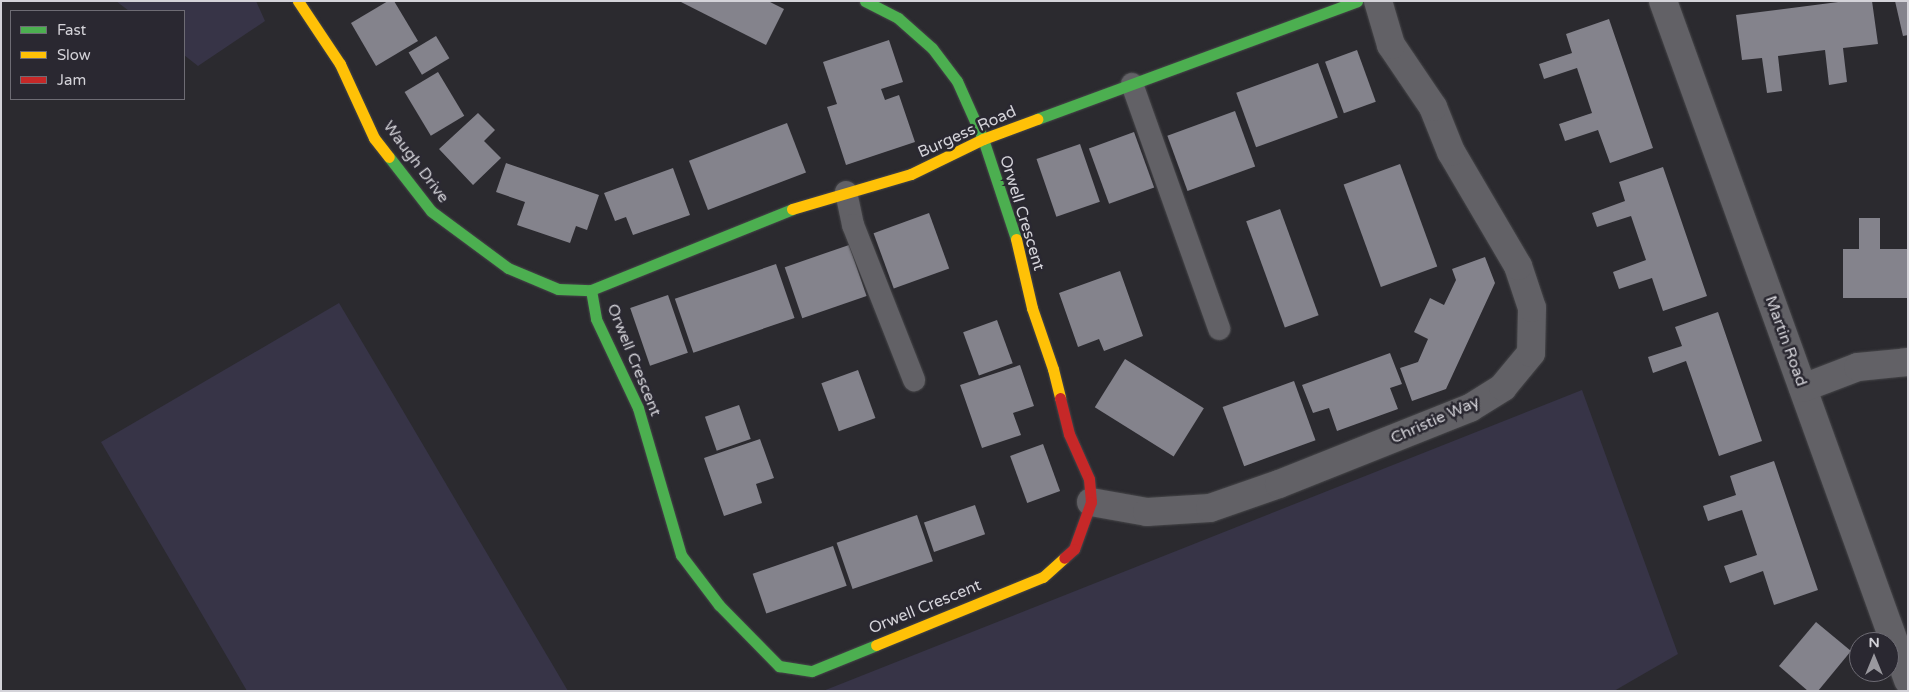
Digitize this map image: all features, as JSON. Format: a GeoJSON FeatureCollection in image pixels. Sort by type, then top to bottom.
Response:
{"type":"FeatureCollection","features":[{"type":"Feature","properties":{"kind":"street","name":"Waugh Drive"},"geometry":{"type":"LineString","coordinates":[[298,1],[340,64],[374,138],[430,211],[508,268],[558,289],[591,290]]}},
{"type":"Feature","properties":{"kind":"street","name":"Orwell Crescent"},"geometry":{"type":"LineString","coordinates":[[591,290],[596,319],[638,408],[681,556],[719,605],[779,666],[812,671],[1043,577],[1074,550],[1091,502],[1089,479],[1069,434],[1053,369],[1032,308],[1014,231],[983,140],[957,81],[932,48],[898,18],[865,1]]}},
{"type":"Feature","properties":{"kind":"street","name":"Burgess Road"},"geometry":{"type":"LineString","coordinates":[[591,290],[806,203],[911,174],[983,140],[1357,1]]}},
{"type":"Feature","properties":{"kind":"street","name":"Christie Way"},"geometry":{"type":"LineString","coordinates":[[1091,502],[1148,512],[1210,508],[1280,484],[1470,408],[1503,387],[1531,353],[1532,308],[1518,266],[1451,152],[1433,107],[1391,45],[1378,1]]}},
{"type":"Feature","properties":{"kind":"street","name":"Martin Road"},"geometry":{"type":"LineString","coordinates":[[1663,1],[1908,680]]}},
{"type":"Feature","properties":{"kind":"street"},"geometry":{"type":"LineString","coordinates":[[1803,388],[1858,367],[1908,362]]}},
{"type":"Feature","properties":{"kind":"lane"},"geometry":{"type":"LineString","coordinates":[[1132,84],[1219,329]]}},
{"type":"Feature","properties":{"kind":"lane"},"geometry":{"type":"LineString","coordinates":[[846,192],[853,225],[914,380]]}},
{"type":"Feature","properties":{"kind":"shaded area"},"geometry":{"type":"Polygon","coordinates":[[[116,1],[256,1],[265,21],[198,66],[185,56],[185,10],[128,10],[116,1]]]}},
{"type":"Feature","properties":{"kind":"shaded area"},"geometry":{"type":"Polygon","coordinates":[[[339,303],[568,691],[247,691],[101,442],[339,303]]]}},
{"type":"Feature","properties":{"kind":"shaded area"},"geometry":{"type":"Polygon","coordinates":[[[1582,390],[1678,654],[1614,691],[823,691],[1582,390]]]}},
{"type":"Feature","properties":{"kind":"building"},"geometry":{"type":"Polygon","coordinates":[[[388,1],[394,1],[418,41],[376,66],[351,23],[388,1]]]}},
{"type":"Feature","properties":{"kind":"building"},"geometry":{"type":"Polygon","coordinates":[[[679,1],[768,1],[784,9],[766,45],[679,1]]]}},
{"type":"Feature","properties":{"kind":"building"},"geometry":{"type":"Polygon","coordinates":[[[1846,1],[1872,1],[1878,44],[1843,48],[1847,82],[1829,85],[1825,50],[1778,56],[1782,91],[1767,93],[1762,58],[1742,60],[1736,15],[1846,1]]]}},
{"type":"Feature","properties":{"kind":"building"},"geometry":{"type":"Polygon","coordinates":[[[1895,1],[1908,1],[1908,35],[1903,36],[1895,1]]]}},
{"type":"Feature","properties":{"kind":"building"},"geometry":{"type":"Polygon","coordinates":[[[1609,19],[1653,148],[1610,163],[1598,130],[1565,141],[1559,124],[1592,113],[1577,68],[1544,79],[1539,64],[1572,53],[1566,34],[1609,19]]]}},
{"type":"Feature","properties":{"kind":"building"},"geometry":{"type":"Polygon","coordinates":[[[436,36],[449,58],[422,75],[409,52],[436,36]]]}},
{"type":"Feature","properties":{"kind":"building"},"geometry":{"type":"Polygon","coordinates":[[[889,40],[903,82],[881,89],[885,100],[899,95],[915,142],[846,165],[827,107],[837,104],[823,62],[889,40]]]}},
{"type":"Feature","properties":{"kind":"building"},"geometry":{"type":"Polygon","coordinates":[[[1357,50],[1376,102],[1344,113],[1325,62],[1357,50]]]}},
{"type":"Feature","properties":{"kind":"building"},"geometry":{"type":"Polygon","coordinates":[[[1318,63],[1338,118],[1256,147],[1236,93],[1318,63]]]}},
{"type":"Feature","properties":{"kind":"building"},"geometry":{"type":"Polygon","coordinates":[[[438,72],[464,116],[431,136],[405,92],[438,72]]]}},
{"type":"Feature","properties":{"kind":"building"},"geometry":{"type":"Polygon","coordinates":[[[1235,111],[1255,166],[1188,191],[1167,136],[1235,111]]]}},
{"type":"Feature","properties":{"kind":"building"},"geometry":{"type":"Polygon","coordinates":[[[478,113],[495,130],[484,141],[501,158],[473,185],[439,149],[478,113]]]}},
{"type":"Feature","properties":{"kind":"building"},"geometry":{"type":"Polygon","coordinates":[[[787,123],[806,172],[708,210],[689,161],[787,123]]]}},
{"type":"Feature","properties":{"kind":"building"},"geometry":{"type":"Polygon","coordinates":[[[1134,132],[1154,187],[1109,204],[1089,148],[1134,132]]]}},
{"type":"Feature","properties":{"kind":"building"},"geometry":{"type":"Polygon","coordinates":[[[1080,144],[1100,202],[1056,217],[1037,159],[1080,144]]]}},
{"type":"Feature","properties":{"kind":"building"},"geometry":{"type":"Polygon","coordinates":[[[506,163],[599,195],[587,230],[576,226],[570,243],[517,225],[525,202],[496,192],[506,163]]]}},
{"type":"Feature","properties":{"kind":"building"},"geometry":{"type":"Polygon","coordinates":[[[1400,164],[1437,266],[1381,287],[1344,185],[1400,164]]]}},
{"type":"Feature","properties":{"kind":"building"},"geometry":{"type":"Polygon","coordinates":[[[1663,167],[1707,296],[1663,311],[1652,278],[1619,289],[1613,272],[1646,260],[1631,216],[1597,227],[1592,213],[1625,201],[1619,182],[1663,167]]]}},
{"type":"Feature","properties":{"kind":"building"},"geometry":{"type":"Polygon","coordinates":[[[673,168],[690,215],[633,235],[626,217],[615,221],[604,193],[673,168]]]}},
{"type":"Feature","properties":{"kind":"building"},"geometry":{"type":"Polygon","coordinates":[[[1280,209],[1319,315],[1285,327],[1246,221],[1280,209]]]}},
{"type":"Feature","properties":{"kind":"building"},"geometry":{"type":"Polygon","coordinates":[[[929,213],[949,268],[894,289],[874,233],[929,213]]]}},
{"type":"Feature","properties":{"kind":"building"},"geometry":{"type":"Polygon","coordinates":[[[1859,218],[1880,218],[1880,249],[1908,249],[1908,298],[1843,298],[1843,249],[1859,249],[1859,218]]]}},
{"type":"Feature","properties":{"kind":"building"},"geometry":{"type":"Polygon","coordinates":[[[849,245],[867,296],[802,318],[785,267],[849,245]]]}},
{"type":"Feature","properties":{"kind":"building"},"geometry":{"type":"Polygon","coordinates":[[[1485,257],[1495,283],[1446,389],[1412,401],[1400,368],[1418,362],[1428,339],[1414,332],[1430,298],[1444,305],[1456,280],[1452,269],[1485,257]]]}},
{"type":"Feature","properties":{"kind":"building"},"geometry":{"type":"Polygon","coordinates":[[[776,264],[795,318],[693,353],[675,299],[776,264]]]}},
{"type":"Feature","properties":{"kind":"building"},"geometry":{"type":"Polygon","coordinates":[[[1120,271],[1143,336],[1104,351],[1099,339],[1078,347],[1059,293],[1120,271]]]}},
{"type":"Feature","properties":{"kind":"building"},"geometry":{"type":"Polygon","coordinates":[[[668,295],[688,353],[650,366],[630,308],[668,295]]]}},
{"type":"Feature","properties":{"kind":"building"},"geometry":{"type":"Polygon","coordinates":[[[1718,312],[1762,441],[1719,456],[1686,361],[1653,373],[1648,357],[1682,346],[1675,327],[1718,312]]]}},
{"type":"Feature","properties":{"kind":"building"},"geometry":{"type":"Polygon","coordinates":[[[997,320],[1013,363],[979,376],[963,332],[997,320]]]}},
{"type":"Feature","properties":{"kind":"building"},"geometry":{"type":"Polygon","coordinates":[[[1390,353],[1402,384],[1390,388],[1398,409],[1337,431],[1329,408],[1313,413],[1302,385],[1390,353]]]}},
{"type":"Feature","properties":{"kind":"building"},"geometry":{"type":"Polygon","coordinates":[[[1125,359],[1204,408],[1174,457],[1095,407],[1125,359]]]}},
{"type":"Feature","properties":{"kind":"building"},"geometry":{"type":"Polygon","coordinates":[[[1020,365],[1034,406],[1013,413],[1021,435],[982,448],[960,385],[1020,365]]]}},
{"type":"Feature","properties":{"kind":"building"},"geometry":{"type":"Polygon","coordinates":[[[858,370],[875,418],[839,431],[821,383],[858,370]]]}},
{"type":"Feature","properties":{"kind":"building"},"geometry":{"type":"Polygon","coordinates":[[[1294,381],[1316,440],[1244,466],[1223,407],[1294,381]]]}},
{"type":"Feature","properties":{"kind":"building"},"geometry":{"type":"Polygon","coordinates":[[[739,405],[751,439],[717,451],[705,417],[739,405]]]}},
{"type":"Feature","properties":{"kind":"building"},"geometry":{"type":"Polygon","coordinates":[[[760,439],[774,478],[756,484],[762,503],[724,516],[704,458],[760,439]]]}},
{"type":"Feature","properties":{"kind":"building"},"geometry":{"type":"Polygon","coordinates":[[[1043,444],[1060,491],[1027,503],[1010,456],[1043,444]]]}},
{"type":"Feature","properties":{"kind":"building"},"geometry":{"type":"Polygon","coordinates":[[[1774,461],[1818,590],[1774,605],[1763,571],[1730,583],[1724,566],[1757,555],[1742,510],[1708,521],[1703,506],[1736,495],[1730,476],[1774,461]]]}},
{"type":"Feature","properties":{"kind":"building"},"geometry":{"type":"Polygon","coordinates":[[[975,505],[985,534],[934,552],[924,523],[975,505]]]}},
{"type":"Feature","properties":{"kind":"building"},"geometry":{"type":"Polygon","coordinates":[[[917,515],[933,561],[853,589],[837,543],[917,515]]]}},
{"type":"Feature","properties":{"kind":"building"},"geometry":{"type":"Polygon","coordinates":[[[833,546],[847,586],[766,613],[753,574],[833,546]]]}},
{"type":"Feature","properties":{"kind":"building"},"geometry":{"type":"Polygon","coordinates":[[[1816,622],[1849,649],[1849,653],[1818,691],[1808,691],[1779,666],[1816,622]]]}},
{"type":"Feature","properties":{"kind":"traffic: fast"},"geometry":{"type":"LineString","coordinates":[[865,1],[898,18],[932,48],[957,81],[983,139],[1016,239]]}},
{"type":"Feature","properties":{"kind":"traffic: fast"},"geometry":{"type":"LineString","coordinates":[[1037,119],[1357,1]]}},
{"type":"Feature","properties":{"kind":"traffic: fast"},"geometry":{"type":"LineString","coordinates":[[389,157],[431,211],[508,268],[558,289],[591,290],[792,209]]}},
{"type":"Feature","properties":{"kind":"traffic: fast"},"geometry":{"type":"LineString","coordinates":[[591,290],[596,319],[638,408],[681,555],[719,605],[779,666],[812,671],[876,645]]}},
{"type":"Feature","properties":{"kind":"traffic: slow"},"geometry":{"type":"LineString","coordinates":[[298,1],[340,64],[374,138],[389,157]]}},
{"type":"Feature","properties":{"kind":"traffic: slow"},"geometry":{"type":"LineString","coordinates":[[792,209],[911,174],[983,139],[1037,119]]}},
{"type":"Feature","properties":{"kind":"traffic: slow"},"geometry":{"type":"LineString","coordinates":[[1016,239],[1032,308],[1053,369],[1060,398]]}},
{"type":"Feature","properties":{"kind":"traffic: slow"},"geometry":{"type":"LineString","coordinates":[[876,645],[1043,577],[1064,558]]}},
{"type":"Feature","properties":{"kind":"traffic: jam"},"geometry":{"type":"LineString","coordinates":[[1060,398],[1069,434],[1089,479],[1091,502],[1074,549],[1064,558]]}}]}
